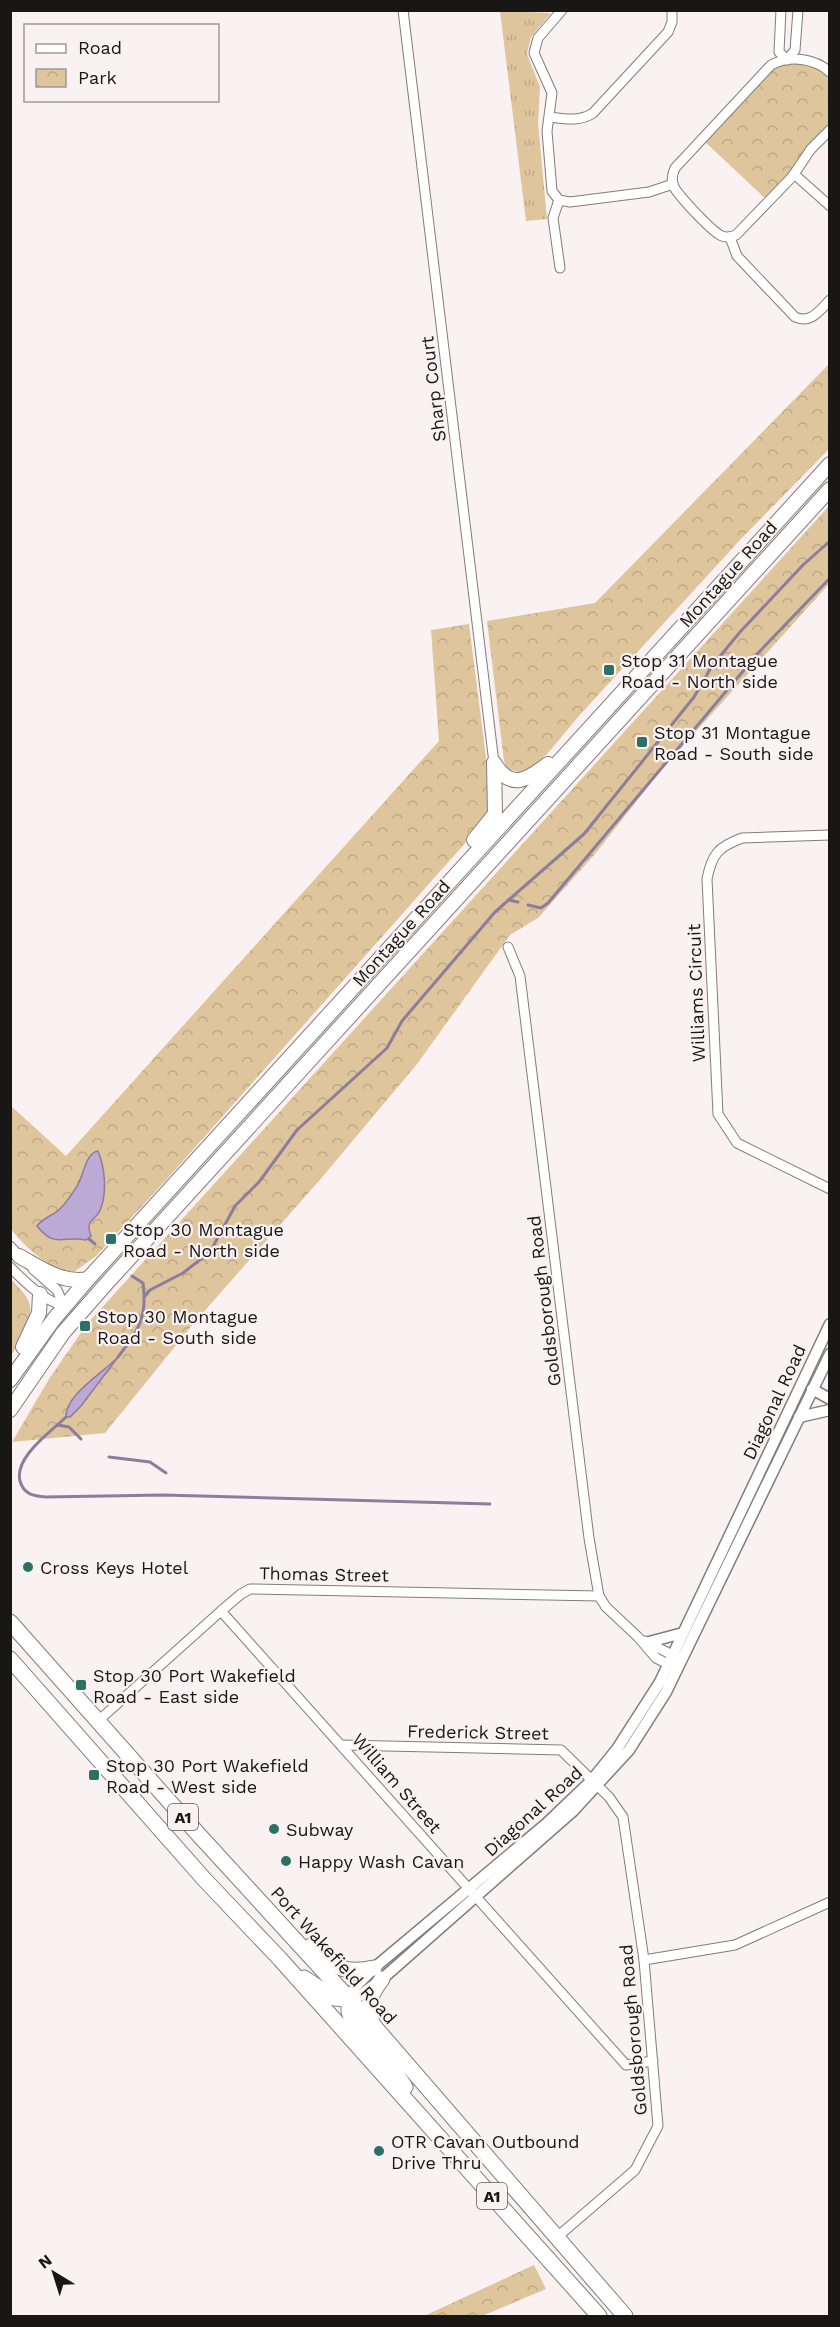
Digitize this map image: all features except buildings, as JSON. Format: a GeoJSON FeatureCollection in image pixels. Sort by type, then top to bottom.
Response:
{"type":"FeatureCollection","features":[{"type":"Feature","properties":{"kind":"highway","name":"Port Wakefield Road"},"geometry":{"type":"LineString","coordinates":[[10,1622],[171,1804],[373,2025],[626,2316]]}},
{"type":"Feature","properties":{"kind":"highway","name":"A1"},"geometry":{"type":"LineString","coordinates":[[10,1659],[172,1843],[280,1959],[599,2316]]}},
{"type":"Feature","properties":{"kind":"highway"},"geometry":{"type":"LineString","coordinates":[[98,1721],[92,1730],[99,1760]]}},
{"type":"Feature","properties":{"kind":"highway"},"geometry":{"type":"LineString","coordinates":[[171,1804],[184,1831],[183,1836],[172,1843]]}},
{"type":"Feature","properties":{"kind":"highway"},"geometry":{"type":"LineString","coordinates":[[269,1912],[337,1966],[352,1972],[378,1973],[369,1998],[368,2013],[373,2025]]}},
{"type":"Feature","properties":{"kind":"highway"},"geometry":{"type":"LineString","coordinates":[[280,1959],[334,1998],[349,1999],[349,2012],[353,2023],[388,2062],[435,2132]]}},
{"type":"Feature","properties":{"kind":"main road","name":"Montague Road"},"geometry":{"type":"LineString","coordinates":[[10,1380],[64,1306],[88,1279],[830,464]]}},
{"type":"Feature","properties":{"kind":"main road","name":"Montague Road"},"geometry":{"type":"LineString","coordinates":[[10,1410],[44,1359],[75,1319],[830,489]]}},
{"type":"Feature","properties":{"kind":"main road"},"geometry":{"type":"LineString","coordinates":[[494,763],[503,775],[511,780],[520,781],[533,775],[576,742]]}},
{"type":"Feature","properties":{"kind":"main road"},"geometry":{"type":"LineString","coordinates":[[441,891],[471,844],[495,814],[494,763]]}},
{"type":"Feature","properties":{"kind":"main road"},"geometry":{"type":"LineString","coordinates":[[44,1359],[57,1334],[64,1314],[64,1306],[78,1303],[142,1244]]}},
{"type":"Feature","properties":{"kind":"main road"},"geometry":{"type":"LineString","coordinates":[[13,1256],[67,1280],[88,1279]]}},
{"type":"Feature","properties":{"kind":"main road"},"geometry":{"type":"LineString","coordinates":[[10,1366],[35,1325],[40,1306],[40,1294]]}},
{"type":"Feature","properties":{"kind":"street","name":"Sharp Court"},"geometry":{"type":"LineString","coordinates":[[403,10],[494,763]]}},
{"type":"Feature","properties":{"kind":"street"},"geometry":{"type":"LineString","coordinates":[[562,10],[540,35],[534,47],[537,62],[552,93],[547,131],[552,191],[559,200],[570,202],[647,192],[673,184]]}},
{"type":"Feature","properties":{"kind":"street"},"geometry":{"type":"LineString","coordinates":[[550,117],[567,120],[584,118],[597,110],[668,32],[672,22],[672,10]]}},
{"type":"Feature","properties":{"kind":"street"},"geometry":{"type":"LineString","coordinates":[[782,10],[779,52],[787,60]]}},
{"type":"Feature","properties":{"kind":"street"},"geometry":{"type":"LineString","coordinates":[[787,60],[795,50],[798,10]]}},
{"type":"Feature","properties":{"kind":"street"},"geometry":{"type":"LineString","coordinates":[[830,72],[811,60],[787,60],[770,66],[675,168],[672,176],[673,184],[716,232],[730,237],[740,233],[794,174],[811,150],[830,130]]}},
{"type":"Feature","properties":{"kind":"street"},"geometry":{"type":"LineString","coordinates":[[794,174],[830,206]]}},
{"type":"Feature","properties":{"kind":"street"},"geometry":{"type":"LineString","coordinates":[[559,200],[553,218],[560,268]]}},
{"type":"Feature","properties":{"kind":"street"},"geometry":{"type":"LineString","coordinates":[[730,237],[737,256],[795,317],[804,320],[811,318],[830,300]]}},
{"type":"Feature","properties":{"kind":"street","name":"Williams Circuit"},"geometry":{"type":"LineString","coordinates":[[830,835],[742,838],[716,852],[710,864],[707,879],[718,1114],[737,1143],[830,1189]]}},
{"type":"Feature","properties":{"kind":"street","name":"Goldsborough Road"},"geometry":{"type":"LineString","coordinates":[[508,947],[520,976],[589,1538],[599,1596]]}},
{"type":"Feature","properties":{"kind":"street"},"geometry":{"type":"LineString","coordinates":[[13,1256],[57,1290],[64,1306]]}},
{"type":"Feature","properties":{"kind":"street"},"geometry":{"type":"LineString","coordinates":[[13,1256],[40,1294],[52,1303],[64,1306]]}},
{"type":"Feature","properties":{"kind":"street","name":"Diagonal Road"},"geometry":{"type":"LineString","coordinates":[[349,1999],[358,1996],[378,1973],[472,1894],[539,1831],[595,1784],[629,1750],[666,1692],[683,1633],[830,1324]]}},
{"type":"Feature","properties":{"kind":"street","name":"Diagonal Road"},"geometry":{"type":"LineString","coordinates":[[675,1662],[830,1353]]}},
{"type":"Feature","properties":{"kind":"street"},"geometry":{"type":"LineString","coordinates":[[789,1407],[812,1389],[830,1399]]}},
{"type":"Feature","properties":{"kind":"street"},"geometry":{"type":"LineString","coordinates":[[799,1417],[830,1410]]}},
{"type":"Feature","properties":{"kind":"street","name":"Thomas Street"},"geometry":{"type":"LineString","coordinates":[[98,1721],[221,1611],[250,1589],[599,1596]]}},
{"type":"Feature","properties":{"kind":"street"},"geometry":{"type":"LineString","coordinates":[[599,1596],[606,1607],[638,1637],[656,1658],[675,1662]]}},
{"type":"Feature","properties":{"kind":"street","name":"William Street"},"geometry":{"type":"LineString","coordinates":[[221,1611],[626,2065],[653,2061]]}},
{"type":"Feature","properties":{"kind":"street"},"geometry":{"type":"LineString","coordinates":[[649,1642],[683,1633]]}},
{"type":"Feature","properties":{"kind":"street"},"geometry":{"type":"LineString","coordinates":[[638,1637],[649,1642],[675,1662]]}},
{"type":"Feature","properties":{"kind":"street","name":"Frederick Street"},"geometry":{"type":"LineString","coordinates":[[341,1745],[561,1750],[595,1784]]}},
{"type":"Feature","properties":{"kind":"street","name":"Goldsborough Road"},"geometry":{"type":"LineString","coordinates":[[556,2238],[635,2169],[658,2126],[645,1960],[623,1817],[609,1797],[595,1784]]}},
{"type":"Feature","properties":{"kind":"street"},"geometry":{"type":"LineString","coordinates":[[645,1960],[735,1946],[830,1902]]}},
{"type":"Feature","properties":{"kind":"green space"},"geometry":{"type":"Polygon","coordinates":[[[500,11],[551,13],[531,37],[527,54],[540,87],[538,123],[547,219],[526,221],[500,11]]]}},
{"type":"Feature","properties":{"kind":"green space"},"geometry":{"type":"Polygon","coordinates":[[[808,60],[829,72],[829,130],[769,202],[702,139],[771,65],[808,60]]]}},
{"type":"Feature","properties":{"kind":"green space"},"geometry":{"type":"Polygon","coordinates":[[[829,364],[829,449],[740,540],[578,717],[548,753],[531,769],[521,773],[507,769],[504,761],[487,621],[595,603],[829,364]]]}},
{"type":"Feature","properties":{"kind":"green space"},"geometry":{"type":"Polygon","coordinates":[[[829,506],[829,584],[662,769],[595,854],[538,918],[510,935],[417,1064],[324,1175],[194,1323],[105,1433],[12,1442],[49,1379],[87,1324],[829,506]]]}},
{"type":"Feature","properties":{"kind":"green space"},"geometry":{"type":"Polygon","coordinates":[[[469,624],[492,805],[491,814],[96,1256],[74,1272],[46,1262],[24,1244],[11,1229],[10,1105],[66,1156],[439,741],[431,630],[469,624]]]}},
{"type":"Feature","properties":{"kind":"green space"},"geometry":{"type":"Polygon","coordinates":[[[11,1279],[27,1298],[30,1312],[24,1332],[11,1356],[11,1279]]]}},
{"type":"Feature","properties":{"kind":"green space"},"geometry":{"type":"Polygon","coordinates":[[[534,2265],[546,2289],[482,2316],[424,2316],[534,2265]]]}},
{"type":"Feature","properties":{"kind":"shaded area"},"geometry":{"type":"Polygon","coordinates":[[[98,1151],[104,1172],[105,1187],[99,1212],[89,1226],[91,1236],[86,1240],[60,1240],[49,1237],[37,1226],[65,1204],[79,1182],[90,1156],[98,1151]]]}},
{"type":"Feature","properties":{"kind":"shaded area"},"geometry":{"type":"Polygon","coordinates":[[[118,1357],[81,1406],[70,1417],[66,1417],[67,1409],[78,1393],[118,1357]]]}},
{"type":"Feature","properties":{"kind":"waterway"},"geometry":{"type":"LineString","coordinates":[[145,1296],[150,1290],[183,1273],[210,1252],[235,1206],[259,1182],[297,1130],[387,1048],[402,1021],[495,912],[584,834],[694,697],[712,666],[740,632],[803,565],[830,541]]}},
{"type":"Feature","properties":{"kind":"waterway"},"geometry":{"type":"LineString","coordinates":[[528,905],[541,908],[548,903],[760,651],[830,578]]}},
{"type":"Feature","properties":{"kind":"waterway"},"geometry":{"type":"LineString","coordinates":[[508,900],[518,902]]}},
{"type":"Feature","properties":{"kind":"waterway"},"geometry":{"type":"LineString","coordinates":[[89,1239],[95,1244]]}},
{"type":"Feature","properties":{"kind":"waterway"},"geometry":{"type":"LineString","coordinates":[[118,1357],[136,1331],[143,1314],[143,1283],[132,1276]]}},
{"type":"Feature","properties":{"kind":"waterway"},"geometry":{"type":"LineString","coordinates":[[66,1417],[35,1446],[23,1463],[20,1481],[30,1494],[46,1497],[163,1495],[490,1504]]}},
{"type":"Feature","properties":{"kind":"waterway"},"geometry":{"type":"LineString","coordinates":[[58,1425],[69,1427],[81,1439]]}},
{"type":"Feature","properties":{"kind":"waterway"},"geometry":{"type":"LineString","coordinates":[[109,1457],[150,1462],[166,1473]]}},
{"type":"Feature","properties":{"kind":"place","name":"Stop 31 Montague Road - North side"},"geometry":{"type":"Point","coordinates":[609,670]}},
{"type":"Feature","properties":{"kind":"place","name":"Stop 31 Montague Road - South side"},"geometry":{"type":"Point","coordinates":[642,742]}},
{"type":"Feature","properties":{"kind":"place","name":"Stop 30 Montague Road - North side"},"geometry":{"type":"Point","coordinates":[111,1239]}},
{"type":"Feature","properties":{"kind":"place","name":"Stop 30 Montague Road - South side"},"geometry":{"type":"Point","coordinates":[85,1326]}},
{"type":"Feature","properties":{"kind":"place","name":"Cross Keys Hotel"},"geometry":{"type":"Point","coordinates":[28,1567]}},
{"type":"Feature","properties":{"kind":"place","name":"Stop 30 Port Wakefield Road - East side"},"geometry":{"type":"Point","coordinates":[81,1685]}},
{"type":"Feature","properties":{"kind":"place","name":"Stop 30 Port Wakefield Road - West side"},"geometry":{"type":"Point","coordinates":[94,1775]}},
{"type":"Feature","properties":{"kind":"place","name":"Subway"},"geometry":{"type":"Point","coordinates":[274,1829]}},
{"type":"Feature","properties":{"kind":"place","name":"Happy Wash Cavan"},"geometry":{"type":"Point","coordinates":[286,1861]}},
{"type":"Feature","properties":{"kind":"place","name":"OTR Cavan Outbound Drive Thru"},"geometry":{"type":"Point","coordinates":[379,2151]}}]}
